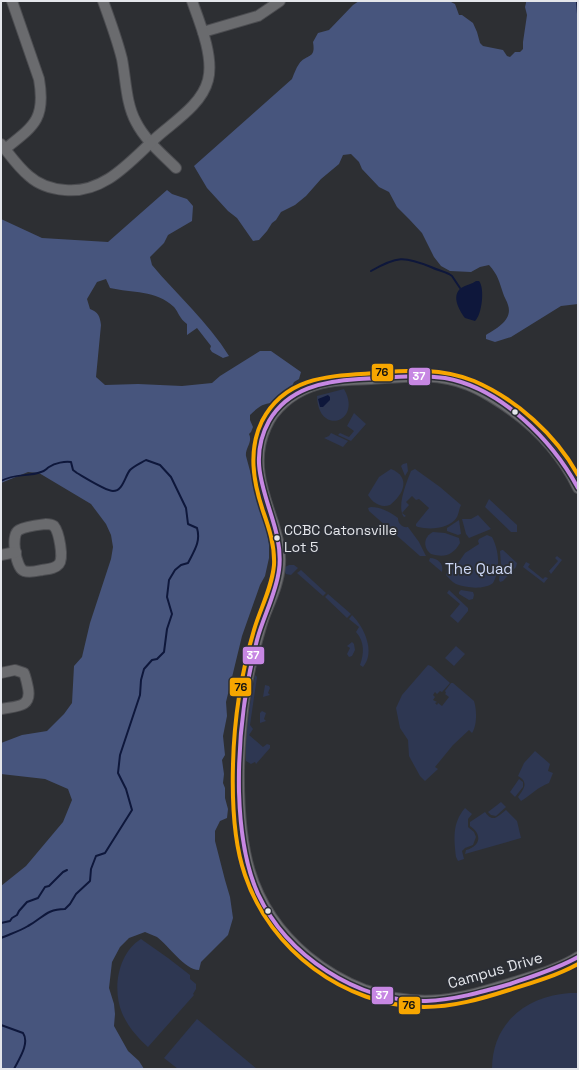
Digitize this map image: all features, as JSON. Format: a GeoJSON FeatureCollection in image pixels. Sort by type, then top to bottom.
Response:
{"type":"FeatureCollection","features":[{"type":"Feature","properties":{"kind":"street"},"geometry":{"type":"LineString","coordinates":[[12,1],[39,79],[42,93],[40,114],[35,123],[28,131],[3,147],[21,169],[37,182],[58,190],[72,191],[95,187],[115,176],[193,105],[204,90],[208,80],[209,68],[203,32],[192,1]]}},
{"type":"Feature","properties":{"kind":"street"},"geometry":{"type":"LineString","coordinates":[[103,1],[117,40],[132,113],[141,131],[176,168]]}},
{"type":"Feature","properties":{"kind":"street"},"geometry":{"type":"LineString","coordinates":[[203,32],[258,16],[280,1]]}},
{"type":"Feature","properties":{"kind":"street","name":"Campus Drive"},"geometry":{"type":"LineString","coordinates":[[578,488],[563,462],[537,431],[516,412],[468,384],[423,376],[335,381],[310,386],[284,403],[272,415],[265,428],[259,450],[258,469],[261,487],[278,541],[280,563],[276,587],[257,641],[246,685],[241,719],[239,781],[244,851],[251,877],[263,903],[271,917],[287,938],[315,962],[334,975],[356,987],[398,998],[436,1001],[486,991],[557,968],[578,957]]}},
{"type":"Feature","properties":{"kind":"street"},"geometry":{"type":"LineString","coordinates":[[46,524],[51,524],[55,527],[62,555],[59,565],[54,568],[30,572],[24,571],[20,568],[16,552],[14,539],[18,530],[46,524]]}},
{"type":"Feature","properties":{"kind":"street"},"geometry":{"type":"LineString","coordinates":[[1,554],[16,552]]}},
{"type":"Feature","properties":{"kind":"street"},"geometry":{"type":"LineString","coordinates":[[1,673],[16,670],[24,673],[30,695],[29,699],[23,705],[1,709]]}},
{"type":"Feature","properties":{"kind":"green space"},"geometry":{"type":"Polygon","coordinates":[[[344,389],[348,400],[348,410],[344,417],[331,421],[324,417],[319,409],[317,396],[344,389]]]}},
{"type":"Feature","properties":{"kind":"green space"},"geometry":{"type":"Polygon","coordinates":[[[354,413],[366,424],[351,441],[338,435],[340,433],[349,437],[354,431],[347,426],[354,413]]]}},
{"type":"Feature","properties":{"kind":"green space"},"geometry":{"type":"Polygon","coordinates":[[[331,433],[348,441],[343,447],[324,438],[329,436],[331,433]]]}},
{"type":"Feature","properties":{"kind":"green space"},"geometry":{"type":"Polygon","coordinates":[[[407,463],[408,471],[405,476],[401,466],[407,463]]]}},
{"type":"Feature","properties":{"kind":"green space"},"geometry":{"type":"Polygon","coordinates":[[[391,469],[401,476],[403,481],[402,491],[390,505],[383,506],[372,500],[368,495],[379,477],[391,469]]]}},
{"type":"Feature","properties":{"kind":"green space","name":"The Quad"},"geometry":{"type":"Polygon","coordinates":[[[415,469],[440,487],[461,505],[454,521],[439,528],[416,526],[429,508],[419,499],[416,500],[412,496],[406,502],[409,505],[402,513],[401,507],[405,487],[411,471],[415,469]]]}},
{"type":"Feature","properties":{"kind":"green space"},"geometry":{"type":"Polygon","coordinates":[[[489,499],[517,525],[517,532],[511,532],[485,507],[489,499]]]}},
{"type":"Feature","properties":{"kind":"green space","name":"The Quad"},"geometry":{"type":"Polygon","coordinates":[[[371,507],[385,510],[398,518],[401,525],[408,527],[419,542],[426,556],[420,556],[369,511],[368,508],[371,507]]]}},
{"type":"Feature","properties":{"kind":"green space","name":"The Quad"},"geometry":{"type":"Polygon","coordinates":[[[478,515],[491,529],[469,538],[466,534],[462,519],[471,519],[478,515]]]}},
{"type":"Feature","properties":{"kind":"green space","name":"The Quad"},"geometry":{"type":"Polygon","coordinates":[[[459,520],[461,534],[458,535],[447,531],[447,528],[459,520]]]}},
{"type":"Feature","properties":{"kind":"green space","name":"The Quad"},"geometry":{"type":"Polygon","coordinates":[[[433,532],[445,533],[459,538],[460,543],[451,553],[440,556],[431,554],[428,552],[425,543],[427,537],[433,532]]]}},
{"type":"Feature","properties":{"kind":"green space","name":"The Quad"},"geometry":{"type":"Polygon","coordinates":[[[487,535],[492,537],[498,554],[496,578],[493,583],[485,587],[475,588],[465,587],[452,581],[446,575],[449,568],[454,569],[465,553],[479,544],[479,539],[487,535]]]}},
{"type":"Feature","properties":{"kind":"green space","name":"The Quad"},"geometry":{"type":"Polygon","coordinates":[[[502,550],[517,563],[516,567],[503,581],[500,582],[500,551],[502,550]]]}},
{"type":"Feature","properties":{"kind":"green space"},"geometry":{"type":"Polygon","coordinates":[[[557,556],[562,560],[551,574],[549,571],[558,561],[555,558],[557,556]]]}},
{"type":"Feature","properties":{"kind":"green space"},"geometry":{"type":"Polygon","coordinates":[[[430,558],[435,559],[441,564],[442,572],[429,561],[430,558]]]}},
{"type":"Feature","properties":{"kind":"green space"},"geometry":{"type":"Polygon","coordinates":[[[526,562],[530,564],[528,567],[543,579],[545,577],[548,578],[544,583],[523,567],[526,562]]]}},
{"type":"Feature","properties":{"kind":"green space"},"geometry":{"type":"Polygon","coordinates":[[[294,565],[298,568],[291,575],[286,574],[284,571],[285,567],[294,565]]]}},
{"type":"Feature","properties":{"kind":"green space"},"geometry":{"type":"Polygon","coordinates":[[[301,570],[326,593],[323,596],[297,573],[301,570]]]}},
{"type":"Feature","properties":{"kind":"green space"},"geometry":{"type":"Polygon","coordinates":[[[449,590],[468,608],[468,611],[458,623],[450,616],[460,604],[447,593],[449,590]]]}},
{"type":"Feature","properties":{"kind":"green space","name":"The Quad"},"geometry":{"type":"Polygon","coordinates":[[[461,590],[473,592],[473,599],[469,600],[459,594],[461,590]]]}},
{"type":"Feature","properties":{"kind":"green space"},"geometry":{"type":"Polygon","coordinates":[[[328,594],[351,614],[347,618],[325,597],[328,594]]]}},
{"type":"Feature","properties":{"kind":"green space"},"geometry":{"type":"Polygon","coordinates":[[[352,615],[361,626],[367,640],[367,661],[363,667],[360,665],[363,648],[361,640],[356,632],[359,627],[349,619],[352,615]]]}},
{"type":"Feature","properties":{"kind":"green space"},"geometry":{"type":"Polygon","coordinates":[[[352,642],[355,650],[352,656],[349,657],[347,654],[350,648],[347,646],[352,642]]]}},
{"type":"Feature","properties":{"kind":"green space"},"geometry":{"type":"Polygon","coordinates":[[[456,646],[465,654],[454,666],[445,658],[456,646]]]}},
{"type":"Feature","properties":{"kind":"green space"},"geometry":{"type":"Polygon","coordinates":[[[428,665],[450,683],[442,692],[440,691],[437,694],[435,692],[433,695],[435,697],[433,700],[437,702],[435,703],[442,706],[449,697],[445,694],[445,691],[451,683],[453,683],[474,701],[476,718],[472,733],[469,730],[453,745],[435,767],[438,769],[425,781],[420,776],[409,756],[408,740],[400,728],[396,708],[402,695],[428,665]]]}},
{"type":"Feature","properties":{"kind":"green space"},"geometry":{"type":"Polygon","coordinates":[[[255,675],[257,677],[250,725],[253,729],[249,735],[263,747],[267,744],[270,745],[270,748],[256,764],[255,762],[251,764],[246,761],[246,740],[255,675]]]}},
{"type":"Feature","properties":{"kind":"green space"},"geometry":{"type":"Polygon","coordinates":[[[265,685],[269,686],[270,688],[268,693],[270,695],[263,697],[265,685]]]}},
{"type":"Feature","properties":{"kind":"green space"},"geometry":{"type":"Polygon","coordinates":[[[262,711],[266,713],[264,719],[266,721],[260,723],[260,713],[262,711]]]}},
{"type":"Feature","properties":{"kind":"green space"},"geometry":{"type":"Polygon","coordinates":[[[535,751],[550,764],[548,771],[553,773],[549,783],[521,801],[518,797],[524,788],[524,783],[518,776],[524,763],[535,751]]]}},
{"type":"Feature","properties":{"kind":"green space"},"geometry":{"type":"Polygon","coordinates":[[[519,779],[523,782],[523,787],[515,797],[510,792],[519,779]]]}},
{"type":"Feature","properties":{"kind":"green space"},"geometry":{"type":"Polygon","coordinates":[[[501,802],[506,807],[496,816],[491,815],[488,812],[501,802]]]}},
{"type":"Feature","properties":{"kind":"green space"},"geometry":{"type":"Polygon","coordinates":[[[465,808],[472,814],[468,819],[468,827],[474,832],[476,837],[473,845],[462,851],[464,859],[458,861],[455,850],[455,831],[458,819],[465,808]]]}},
{"type":"Feature","properties":{"kind":"green space"},"geometry":{"type":"Polygon","coordinates":[[[506,810],[517,821],[521,838],[465,854],[466,850],[474,846],[478,840],[477,833],[470,826],[470,822],[485,812],[490,817],[495,818],[506,810]]]}},
{"type":"Feature","properties":{"kind":"green space"},"geometry":{"type":"Polygon","coordinates":[[[141,939],[190,975],[190,979],[196,984],[194,995],[148,1047],[134,1032],[124,1018],[119,1004],[118,993],[119,972],[122,962],[133,945],[141,939]]]}},
{"type":"Feature","properties":{"kind":"green space"},"geometry":{"type":"Polygon","coordinates":[[[578,993],[578,1069],[492,1069],[498,1038],[514,1015],[526,1006],[539,1000],[554,995],[578,993]]]}},
{"type":"Feature","properties":{"kind":"green space"},"geometry":{"type":"Polygon","coordinates":[[[197,1019],[257,1069],[178,1069],[164,1058],[197,1019]]]}},
{"type":"Feature","properties":{"kind":"shaded area"},"geometry":{"type":"Polygon","coordinates":[[[359,1],[449,1],[455,4],[459,15],[462,15],[473,23],[480,43],[483,46],[503,50],[507,56],[510,57],[515,52],[520,52],[523,49],[527,15],[525,7],[526,1],[578,1],[578,304],[561,306],[511,337],[495,342],[486,339],[486,335],[503,323],[509,310],[498,278],[492,269],[489,265],[480,267],[471,272],[450,271],[441,266],[434,257],[422,233],[397,207],[389,192],[379,187],[362,169],[359,162],[351,154],[343,155],[339,164],[321,179],[306,196],[295,205],[281,212],[259,240],[253,241],[237,218],[228,211],[207,188],[194,166],[292,79],[299,64],[312,54],[314,48],[313,42],[318,33],[329,30],[353,5],[359,1]]]}},
{"type":"Feature","properties":{"kind":"shaded area"},"geometry":{"type":"Polygon","coordinates":[[[167,190],[172,194],[187,199],[193,206],[192,221],[168,235],[164,243],[150,257],[152,265],[202,320],[229,356],[223,358],[212,352],[210,349],[211,346],[197,328],[187,335],[187,324],[174,307],[167,302],[144,293],[110,288],[106,279],[97,282],[87,299],[90,309],[98,315],[101,325],[96,377],[105,385],[138,384],[182,386],[212,383],[220,376],[260,351],[271,351],[301,372],[299,379],[294,382],[291,388],[274,403],[267,403],[261,406],[250,415],[250,420],[253,427],[249,434],[250,442],[246,456],[264,518],[269,543],[269,558],[265,576],[260,585],[242,636],[226,702],[227,716],[223,736],[225,755],[222,760],[224,774],[223,783],[228,809],[227,818],[220,821],[215,831],[215,841],[230,897],[233,918],[228,935],[201,962],[199,970],[194,969],[182,962],[157,937],[145,932],[129,938],[120,947],[112,962],[109,988],[114,1004],[114,1026],[128,1051],[139,1061],[144,1069],[1,1069],[1,886],[26,866],[63,822],[72,800],[68,789],[45,779],[1,774],[1,743],[22,735],[47,731],[64,714],[72,703],[74,666],[82,657],[90,623],[111,559],[113,547],[111,535],[106,524],[91,504],[39,473],[28,472],[1,483],[1,219],[42,238],[108,242],[167,190]]]}},
{"type":"Feature","properties":{"kind":"shaded area"},"geometry":{"type":"Polygon","coordinates":[[[479,281],[481,284],[482,301],[481,308],[475,321],[465,318],[458,307],[456,299],[458,291],[461,288],[479,281]]]}},
{"type":"Feature","properties":{"kind":"shaded area"},"geometry":{"type":"Polygon","coordinates":[[[328,395],[330,400],[323,407],[320,407],[318,399],[328,395]]]}},
{"type":"Feature","properties":{"kind":"waterway"},"geometry":{"type":"LineString","coordinates":[[577,1],[578,14]]}},
{"type":"Feature","properties":{"kind":"waterway"},"geometry":{"type":"LineString","coordinates":[[371,271],[388,262],[407,259],[422,263],[449,274],[460,288]]}},
{"type":"Feature","properties":{"kind":"waterway"},"geometry":{"type":"LineString","coordinates":[[1,481],[11,477],[44,471],[54,464],[71,462],[73,470],[77,473],[100,486],[113,491],[119,489],[130,470],[146,460],[160,465],[171,477],[186,508],[188,524],[197,528],[198,533],[196,546],[188,563],[181,565],[175,570],[169,580],[167,597],[172,614],[167,629],[164,652],[157,659],[152,660],[144,669],[141,680],[140,695],[120,755],[118,773],[126,789],[132,810],[105,853],[96,856],[91,869],[90,881],[76,894],[65,909],[49,912],[25,928],[1,938]]}},
{"type":"Feature","properties":{"kind":"waterway"},"geometry":{"type":"LineString","coordinates":[[1,923],[10,921],[17,915],[27,902],[38,898],[45,887],[49,886],[67,870]]}},
{"type":"Feature","properties":{"kind":"waterway"},"geometry":{"type":"LineString","coordinates":[[1,1025],[23,1033],[25,1037],[25,1046],[14,1069]]}},
{"type":"Feature","properties":{"kind":"transit line","name":"76"},"geometry":{"type":"LineString","coordinates":[[578,475],[569,460],[546,432],[520,408],[490,389],[462,377],[425,371],[343,375],[327,377],[297,386],[284,395],[272,406],[262,421],[255,443],[255,477],[271,537],[274,551],[274,565],[273,574],[249,647],[242,680],[235,731],[233,779],[233,807],[238,849],[245,875],[257,902],[272,927],[292,949],[314,969],[339,985],[366,996],[394,1004],[435,1007],[467,1002],[488,996],[544,979],[578,964]]}},
{"type":"Feature","properties":{"kind":"transit line","name":"37"},"geometry":{"type":"LineString","coordinates":[[578,488],[554,452],[523,419],[486,393],[466,384],[445,378],[423,376],[346,380],[320,384],[308,388],[286,401],[269,421],[261,441],[259,460],[261,478],[276,532],[279,551],[279,570],[275,588],[252,659],[245,697],[239,773],[242,831],[246,857],[258,894],[271,916],[287,937],[306,955],[327,971],[350,984],[375,993],[400,999],[426,1001],[447,999],[510,984],[553,969],[578,957]]}},
{"type":"Feature","properties":{"kind":"place","name":"CCBC Catonsville Lot 5"},"geometry":{"type":"Point","coordinates":[277,538]}}]}
